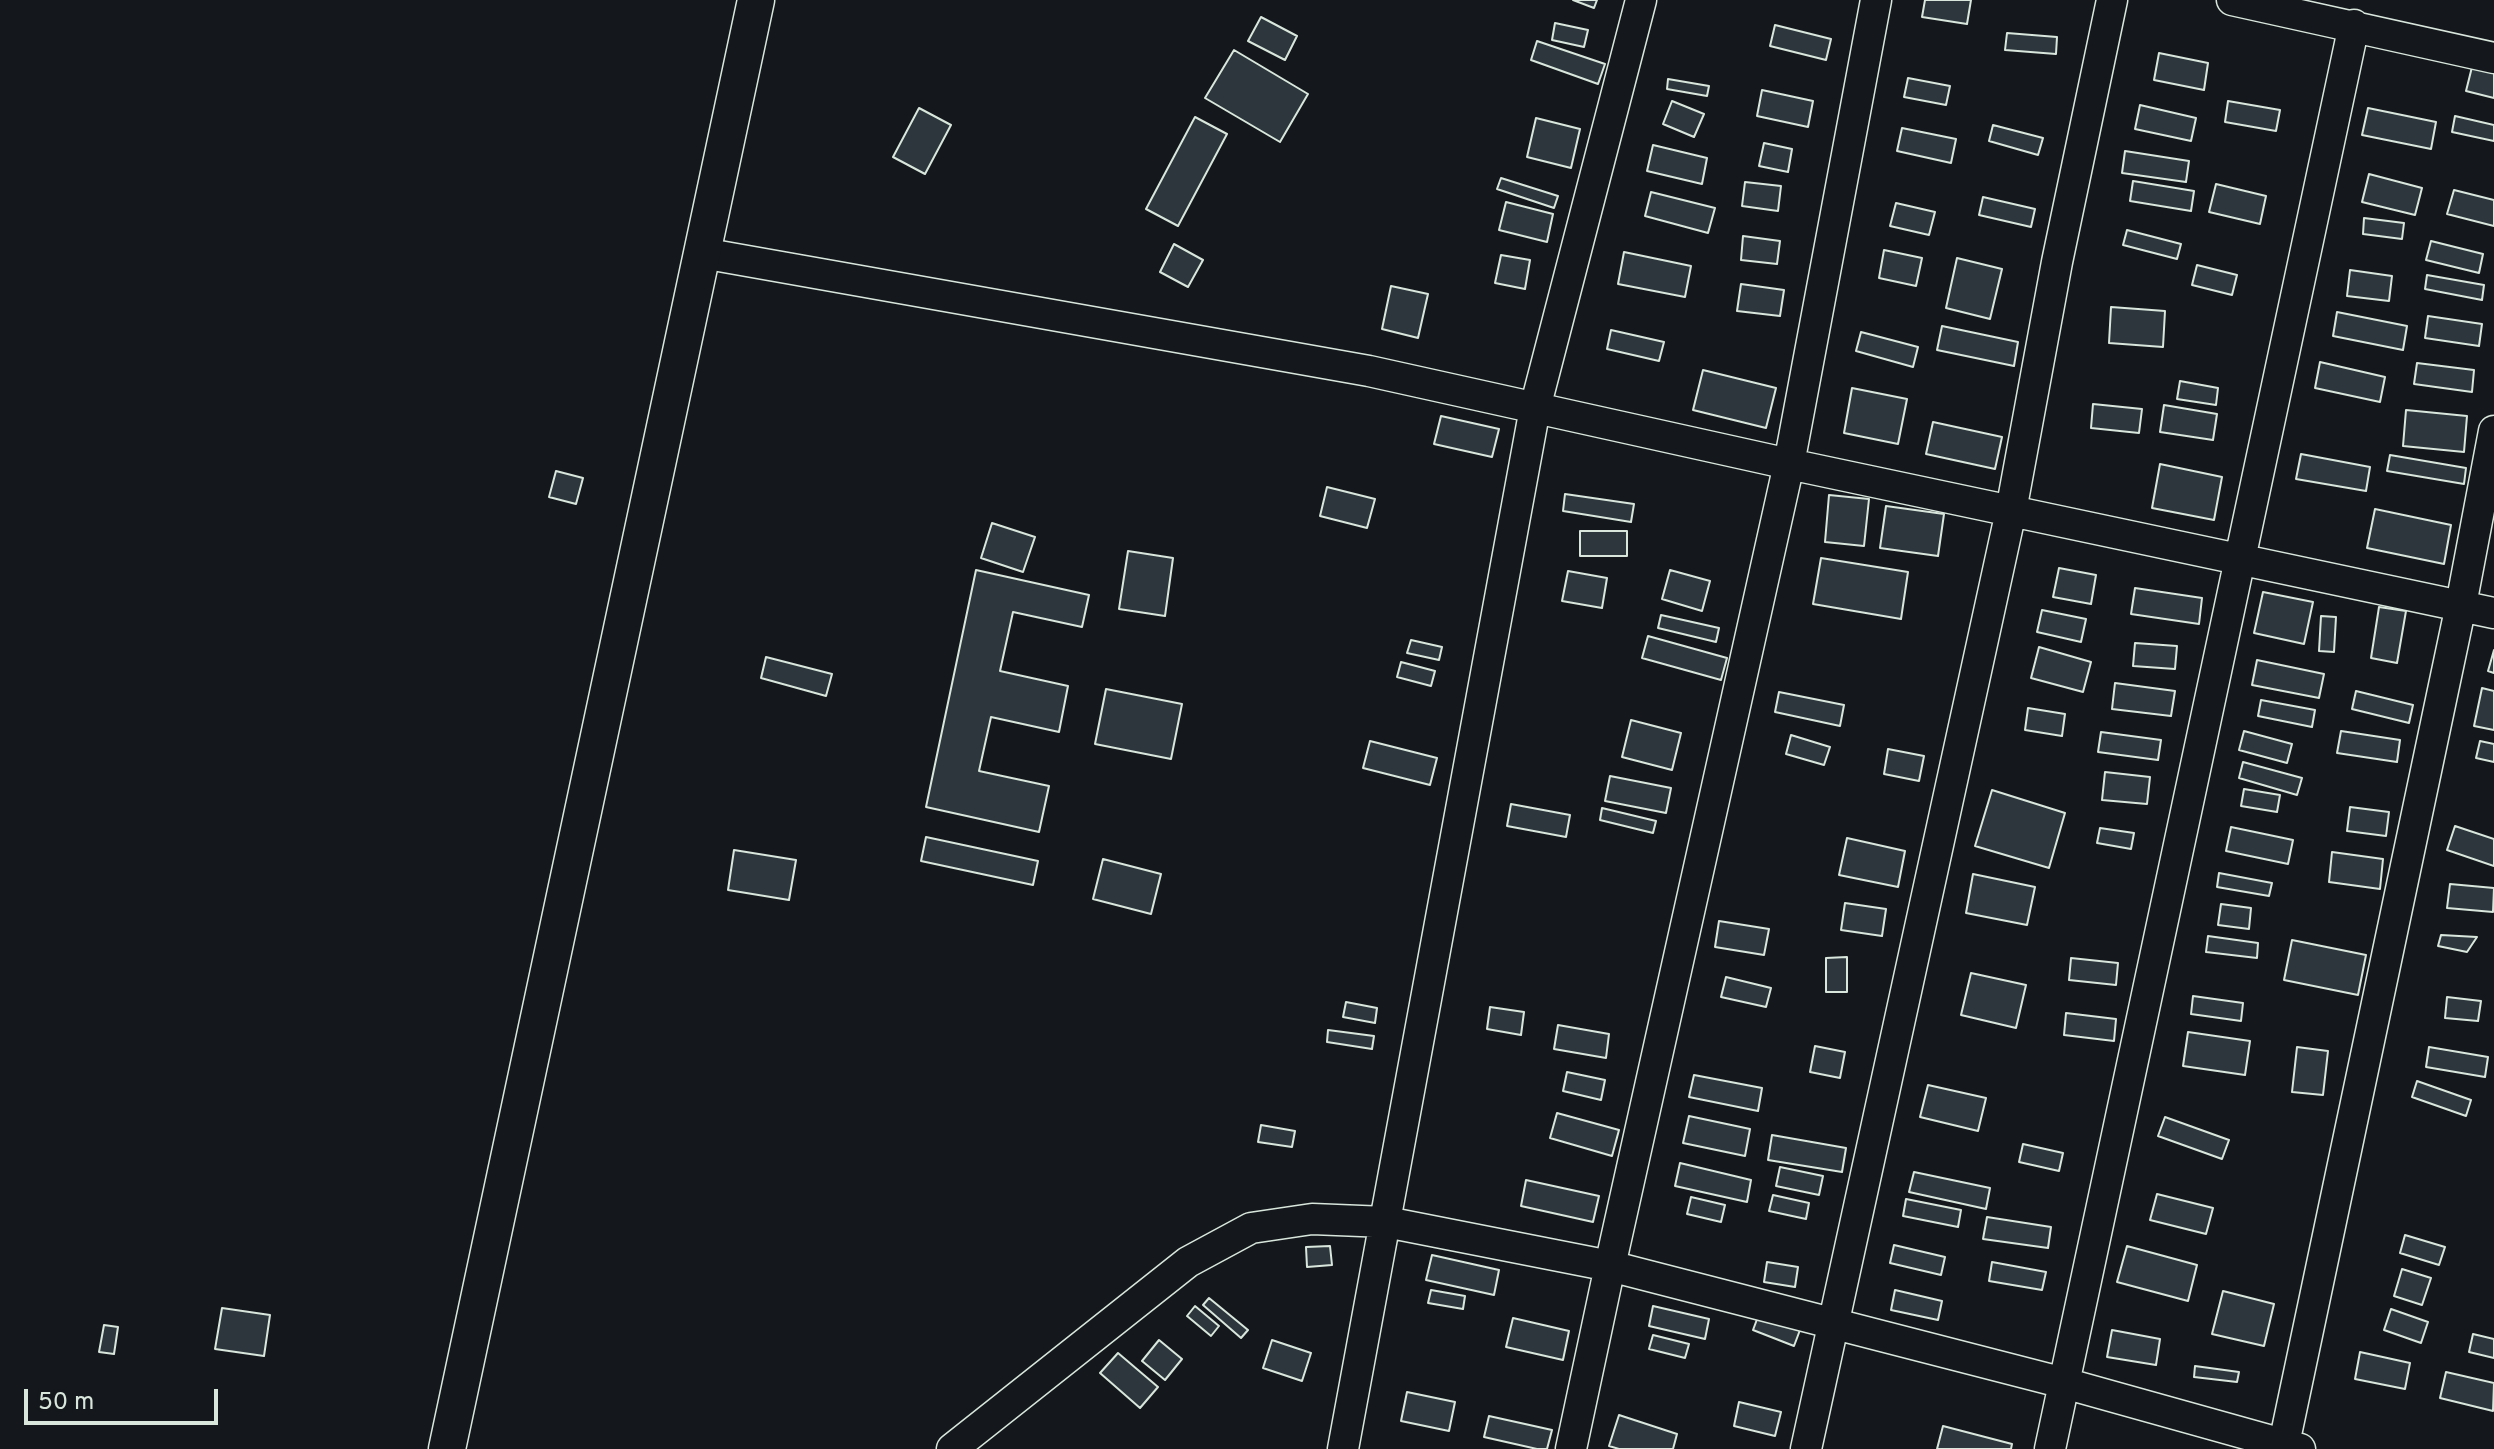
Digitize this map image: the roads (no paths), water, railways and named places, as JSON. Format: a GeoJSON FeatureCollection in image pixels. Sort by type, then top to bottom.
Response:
{"type":"FeatureCollection","features":[{"type":"Feature","properties":{"kind":"main road"},"geometry":{"type":"LineString","coordinates":[[447,1449],[756,0]]}},
{"type":"Feature","properties":{"kind":"street"},"geometry":{"type":"LineString","coordinates":[[1343,1449],[1535,408],[1641,0]]}},
{"type":"Feature","properties":{"kind":"street"},"geometry":{"type":"LineString","coordinates":[[1571,1449],[1789,464],[1876,0]]}},
{"type":"Feature","properties":{"kind":"street"},"geometry":{"type":"LineString","coordinates":[[1806,1449],[2011,511],[2057,262],[2112,0]]}},
{"type":"Feature","properties":{"kind":"street"},"geometry":{"type":"LineString","coordinates":[[2232,0],[2494,58]]}},
{"type":"Feature","properties":{"kind":"street"},"geometry":{"type":"LineString","coordinates":[[2050,1449],[2354,25]]}},
{"type":"Feature","properties":{"kind":"street"},"geometry":{"type":"LineString","coordinates":[[702,253],[1369,371],[1789,464],[2494,613]]}},
{"type":"Feature","properties":{"kind":"street"},"geometry":{"type":"LineString","coordinates":[[952,1449],[1188,1262],[1251,1228],[1312,1219],[1386,1222],[1610,1266],[2064,1383],[2292,1446],[2494,431]]}}]}
